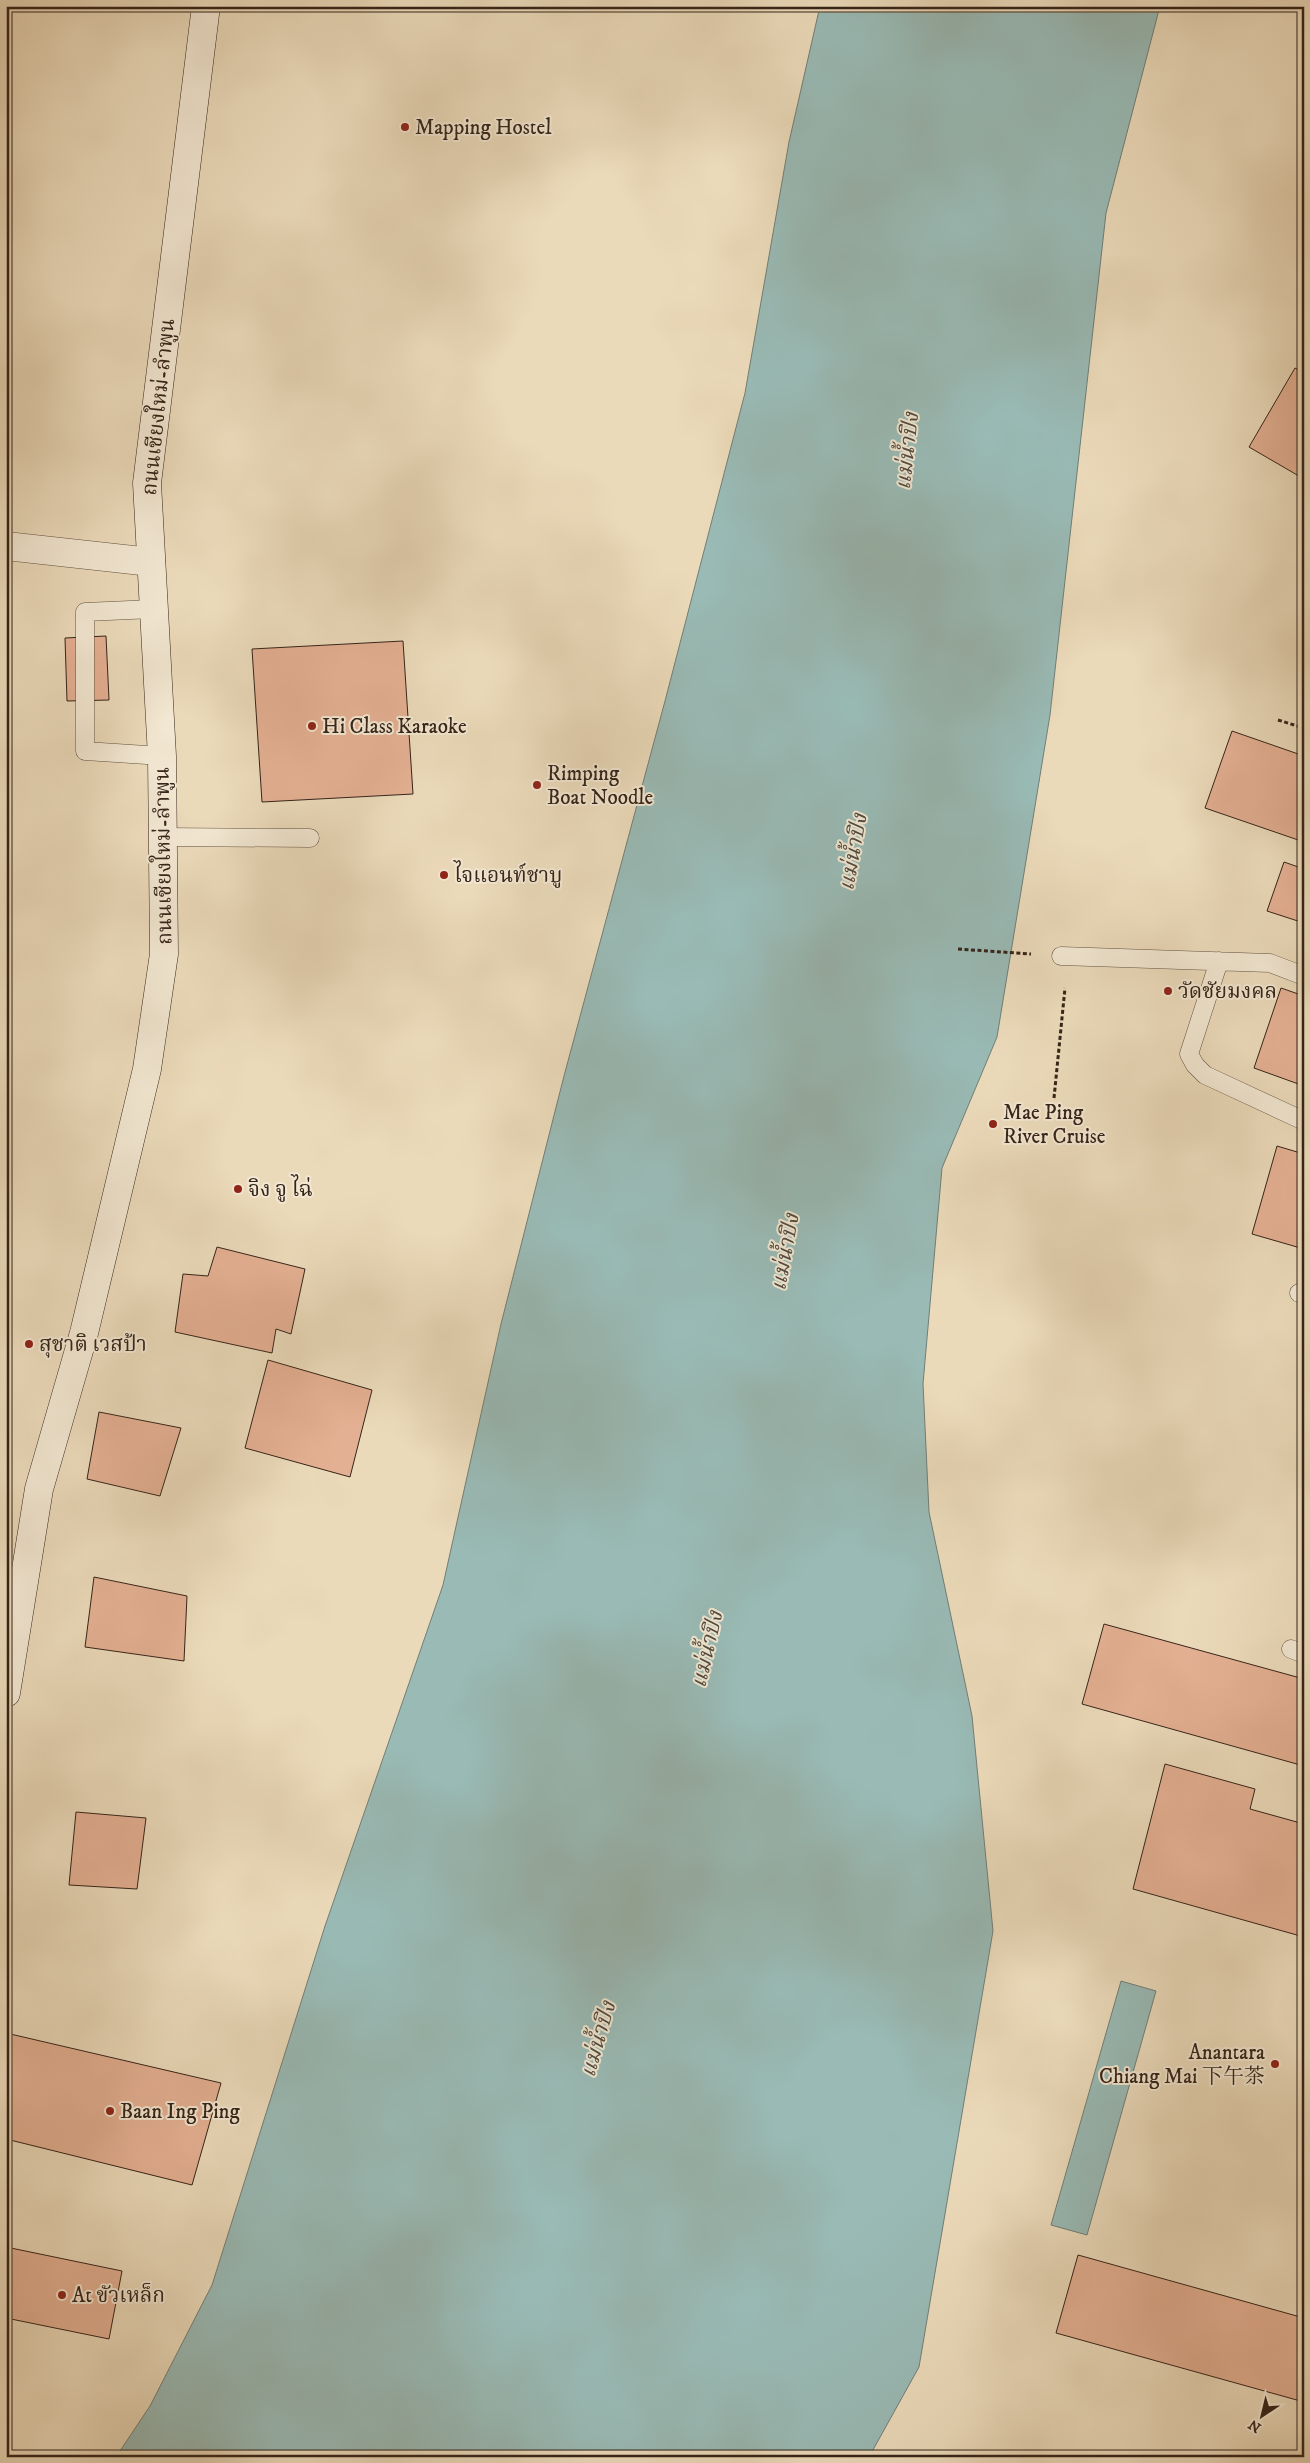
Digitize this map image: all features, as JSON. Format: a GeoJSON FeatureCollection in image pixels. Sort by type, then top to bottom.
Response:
{"type":"FeatureCollection","features":[{"type":"Feature","properties":{"kind":"main road","name":"ถนนเชียงใหม่-ลำพูน"},"geometry":{"type":"LineString","coordinates":[[6,1693],[11,1624],[39,1489],[84,1333],[147,1069],[164,954],[162,756],[147,483],[206,6]]}},
{"type":"Feature","properties":{"kind":"main road"},"geometry":{"type":"LineString","coordinates":[[6,546],[151,562]]}},
{"type":"Feature","properties":{"kind":"lane"},"geometry":{"type":"LineString","coordinates":[[153,608],[85,612],[85,751],[162,756]]}},
{"type":"Feature","properties":{"kind":"lane"},"geometry":{"type":"LineString","coordinates":[[162,837],[310,838]]}},
{"type":"Feature","properties":{"kind":"lane"},"geometry":{"type":"LineString","coordinates":[[1065,957],[1270,963],[1304,976]]}},
{"type":"Feature","properties":{"kind":"lane"},"geometry":{"type":"LineString","coordinates":[[1219,961],[1189,1054],[1205,1075],[1304,1121]]}},
{"type":"Feature","properties":{"kind":"path"},"geometry":{"type":"LineString","coordinates":[[1278,720],[1304,728]]}},
{"type":"Feature","properties":{"kind":"path"},"geometry":{"type":"LineString","coordinates":[[958,949],[1065,957],[1054,1098]]}},
{"type":"Feature","properties":{"kind":"water","name":"แม่น้ำปิง"},"geometry":{"type":"Polygon","coordinates":[[[820,6],[1160,6],[1106,213],[1050,715],[997,1037],[942,1168],[923,1384],[929,1512],[972,1716],[993,1931],[919,2367],[869,2457],[116,2457],[150,2406],[212,2285],[325,1926],[443,1585],[501,1324],[564,1076],[665,701],[745,393],[789,142],[820,6]]]}},
{"type":"Feature","properties":{"kind":"water"},"geometry":{"type":"Polygon","coordinates":[[[1121,1981],[1156,1991],[1087,2235],[1051,2225],[1121,1981]]]}},
{"type":"Feature","properties":{"kind":"building"},"geometry":{"type":"Polygon","coordinates":[[[1295,368],[1304,373],[1304,479],[1249,447],[1295,368]]]}},
{"type":"Feature","properties":{"kind":"building"},"geometry":{"type":"Polygon","coordinates":[[[106,636],[109,700],[67,701],[65,638],[106,636]]]}},
{"type":"Feature","properties":{"kind":"building"},"geometry":{"type":"Polygon","coordinates":[[[403,641],[413,794],[262,802],[252,649],[403,641]]]}},
{"type":"Feature","properties":{"kind":"building"},"geometry":{"type":"Polygon","coordinates":[[[1232,731],[1304,756],[1304,842],[1205,808],[1232,731]]]}},
{"type":"Feature","properties":{"kind":"building"},"geometry":{"type":"Polygon","coordinates":[[[1284,862],[1304,869],[1304,923],[1267,911],[1284,862]]]}},
{"type":"Feature","properties":{"kind":"building"},"geometry":{"type":"Polygon","coordinates":[[[1281,988],[1304,996],[1304,1086],[1254,1068],[1281,988]]]}},
{"type":"Feature","properties":{"kind":"building"},"geometry":{"type":"Polygon","coordinates":[[[1277,1146],[1304,1154],[1304,1249],[1252,1234],[1277,1146]]]}},
{"type":"Feature","properties":{"kind":"building"},"geometry":{"type":"Polygon","coordinates":[[[217,1247],[305,1269],[291,1334],[276,1329],[272,1353],[175,1332],[183,1274],[208,1276],[217,1247]]]}},
{"type":"Feature","properties":{"kind":"building"},"geometry":{"type":"Polygon","coordinates":[[[268,1360],[372,1390],[350,1477],[245,1448],[268,1360]]]}},
{"type":"Feature","properties":{"kind":"building"},"geometry":{"type":"Polygon","coordinates":[[[99,1412],[181,1428],[160,1496],[87,1479],[99,1412]]]}},
{"type":"Feature","properties":{"kind":"building"},"geometry":{"type":"Polygon","coordinates":[[[94,1577],[187,1596],[184,1661],[85,1647],[94,1577]]]}},
{"type":"Feature","properties":{"kind":"building"},"geometry":{"type":"Polygon","coordinates":[[[1104,1624],[1304,1679],[1304,1766],[1082,1704],[1104,1624]]]}},
{"type":"Feature","properties":{"kind":"building"},"geometry":{"type":"Polygon","coordinates":[[[1165,1764],[1255,1789],[1250,1809],[1304,1824],[1304,1937],[1133,1889],[1165,1764]]]}},
{"type":"Feature","properties":{"kind":"building"},"geometry":{"type":"Polygon","coordinates":[[[76,1812],[146,1818],[137,1889],[69,1885],[76,1812]]]}},
{"type":"Feature","properties":{"kind":"building","name":"Baan Ing Ping"},"geometry":{"type":"Polygon","coordinates":[[[6,2033],[221,2083],[192,2185],[6,2139],[6,2033]]]}},
{"type":"Feature","properties":{"kind":"building","name":"At ขัวเหล็ก"},"geometry":{"type":"Polygon","coordinates":[[[6,2247],[122,2271],[109,2339],[6,2318],[6,2247]]]}},
{"type":"Feature","properties":{"kind":"building"},"geometry":{"type":"Polygon","coordinates":[[[1078,2255],[1304,2318],[1304,2402],[1056,2333],[1078,2255]]]}},
{"type":"Feature","properties":{"kind":"place","name":"Mapping Hostel"},"geometry":{"type":"Point","coordinates":[405,127]}},
{"type":"Feature","properties":{"kind":"place","name":"Hi Class Karaoke"},"geometry":{"type":"Point","coordinates":[312,726]}},
{"type":"Feature","properties":{"kind":"place","name":"Rimping Boat Noodle"},"geometry":{"type":"Point","coordinates":[537,785]}},
{"type":"Feature","properties":{"kind":"place","name":"ไจแอนท์ชาบู"},"geometry":{"type":"Point","coordinates":[444,875]}},
{"type":"Feature","properties":{"kind":"place","name":"วัดชัยมงคล"},"geometry":{"type":"Point","coordinates":[1168,991]}},
{"type":"Feature","properties":{"kind":"place","name":"Mae Ping River Cruise"},"geometry":{"type":"Point","coordinates":[993,1124]}},
{"type":"Feature","properties":{"kind":"place","name":"จิง จู ไฉ่"},"geometry":{"type":"Point","coordinates":[238,1189]}},
{"type":"Feature","properties":{"kind":"place","name":"สุชาติ เวสป้า"},"geometry":{"type":"Point","coordinates":[29,1344]}},
{"type":"Feature","properties":{"kind":"place","name":"Anantara Chiang Mai 下午茶"},"geometry":{"type":"Point","coordinates":[1275,2064]}},
{"type":"Feature","properties":{"kind":"place","name":"Baan Ing Ping"},"geometry":{"type":"Point","coordinates":[110,2111]}},
{"type":"Feature","properties":{"kind":"place","name":"At ขัวเหล็ก"},"geometry":{"type":"Point","coordinates":[62,2295]}}]}
